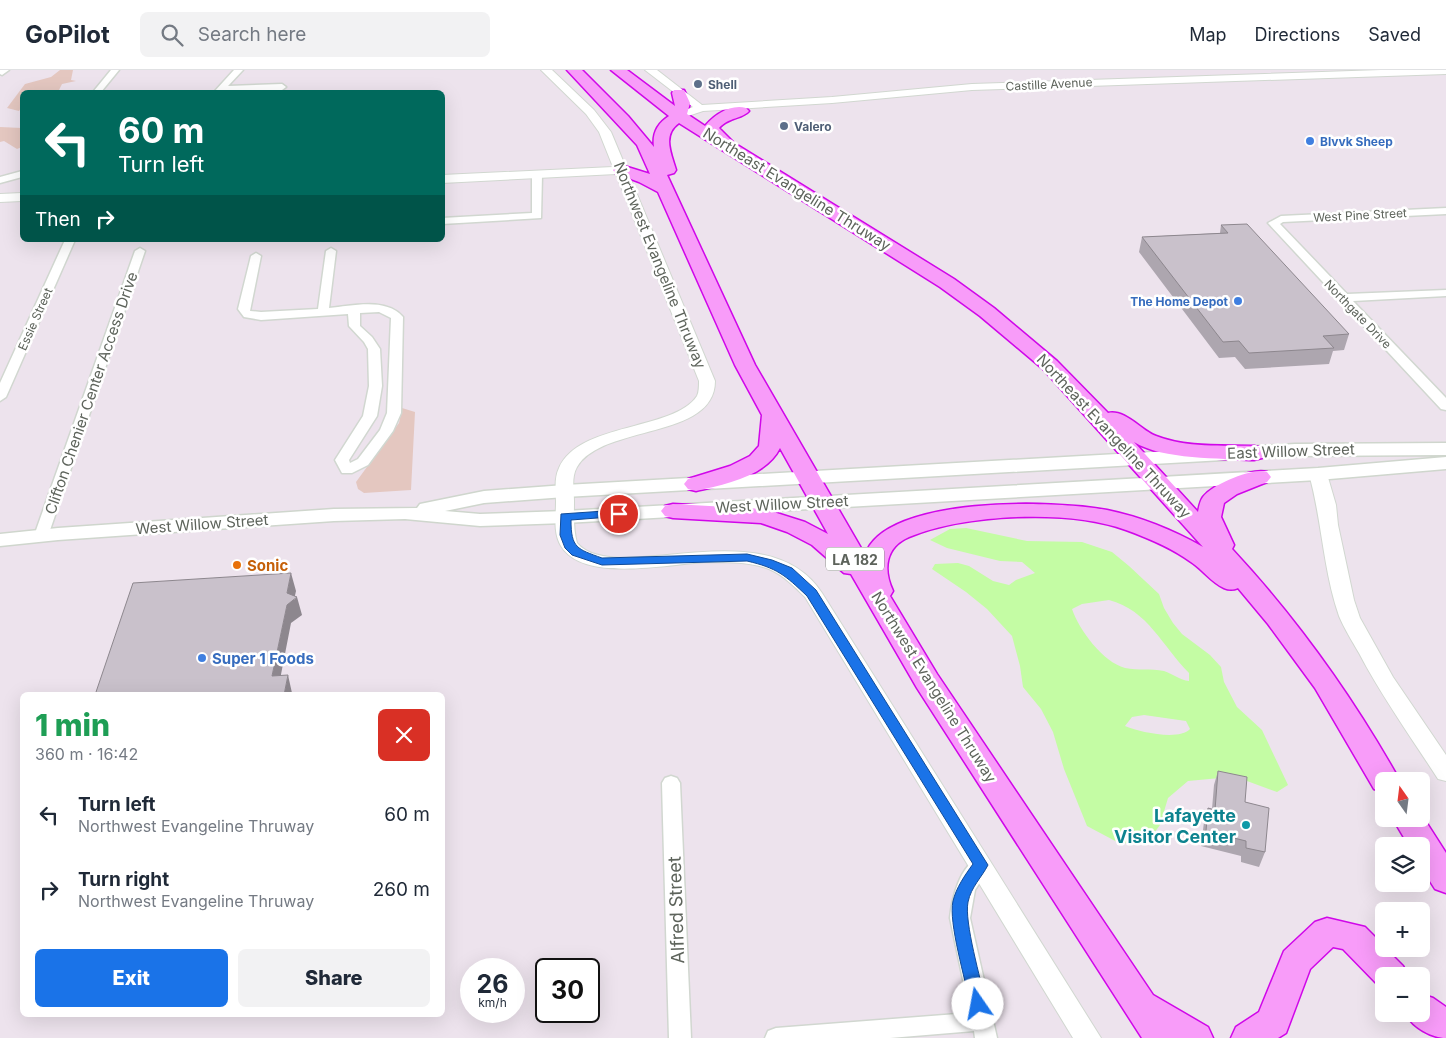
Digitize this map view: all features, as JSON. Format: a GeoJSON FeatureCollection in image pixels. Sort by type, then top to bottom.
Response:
{"type":"FeatureCollection","features":[{"type":"Feature","properties":{"kind":"highway","name":"Northwest Evangeline Thruway"},"geometry":{"type":"LineString","coordinates":[[574,70],[644,143],[731,336],[822,502],[927,681],[1162,1038]]}},
{"type":"Feature","properties":{"kind":"highway"},"geometry":{"type":"LineString","coordinates":[[585,70],[632,107]]}},
{"type":"Feature","properties":{"kind":"highway","name":"Northeast Evangeline Thruway"},"geometry":{"type":"LineString","coordinates":[[618,70],[656,108],[680,105],[728,146],[947,283],[1036,352],[1080,396],[1159,483],[1231,563],[1277,618],[1325,682],[1380,772]]}},
{"type":"Feature","properties":{"kind":"highway"},"geometry":{"type":"LineString","coordinates":[[686,235],[660,140],[661,130],[680,105],[706,111]]}},
{"type":"Feature","properties":{"kind":"highway"},"geometry":{"type":"LineString","coordinates":[[728,146],[712,128],[722,117],[741,111]]}},
{"type":"Feature","properties":{"kind":"highway"},"geometry":{"type":"LineString","coordinates":[[634,134],[638,153],[620,170],[645,178],[666,190]]}},
{"type":"Feature","properties":{"kind":"highway"},"geometry":{"type":"LineString","coordinates":[[1080,396],[1122,427],[1148,441],[1180,449],[1254,452]]}},
{"type":"Feature","properties":{"kind":"highway"},"geometry":{"type":"LineString","coordinates":[[696,484],[729,476],[753,465],[770,448],[774,415]]}},
{"type":"Feature","properties":{"kind":"highway"},"geometry":{"type":"LineString","coordinates":[[1231,563],[1209,517],[1213,500],[1229,489],[1259,477]]}},
{"type":"Feature","properties":{"kind":"highway"},"geometry":{"type":"LineString","coordinates":[[673,511],[764,516],[796,527],[821,540],[866,577]]}},
{"type":"Feature","properties":{"kind":"highway"},"geometry":{"type":"LineString","coordinates":[[888,614],[872,570],[876,555],[885,542],[898,532],[934,518],[1050,511],[1094,515],[1120,521],[1170,540],[1192,551],[1277,618]]}},
{"type":"Feature","properties":{"kind":"highway"},"geometry":{"type":"LineString","coordinates":[[1414,828],[1446,880]]}},
{"type":"Feature","properties":{"kind":"highway"},"geometry":{"type":"LineString","coordinates":[[1249,1038],[1273,1022],[1296,961],[1327,932],[1353,936],[1382,967]]}},
{"type":"Feature","properties":{"kind":"highway"},"geometry":{"type":"LineString","coordinates":[[1139,1003],[1195,1038]]}},
{"type":"Feature","properties":{"kind":"highway"},"geometry":{"type":"LineString","coordinates":[[1430,1015],[1446,1026]]}},
{"type":"Feature","properties":{"kind":"main road","name":"East Willow Street"},"geometry":{"type":"LineString","coordinates":[[1136,458],[1254,452],[1395,448],[1446,449]]}},
{"type":"Feature","properties":{"kind":"main road"},"geometry":{"type":"LineString","coordinates":[[1318,474],[1318,466],[1325,460],[1395,448]]}},
{"type":"Feature","properties":{"kind":"main road","name":"West Willow Street"},"geometry":{"type":"LineString","coordinates":[[405,514],[484,498],[565,491],[1136,458]]}},
{"type":"Feature","properties":{"kind":"main road","name":"East Willow Street"},"geometry":{"type":"LineString","coordinates":[[1159,483],[1318,474],[1446,463]]}},
{"type":"Feature","properties":{"kind":"main road","name":"West Willow Street"},"geometry":{"type":"LineString","coordinates":[[0,540],[334,515],[405,514],[480,520],[565,517],[1159,483]]}},
{"type":"Feature","properties":{"kind":"street"},"geometry":{"type":"LineString","coordinates":[[99,90],[115,70]]}},
{"type":"Feature","properties":{"kind":"street"},"geometry":{"type":"LineString","coordinates":[[221,90],[227,81],[240,70]]}},
{"type":"Feature","properties":{"kind":"street","name":"Northwest Evangeline Thruway"},"geometry":{"type":"LineString","coordinates":[[546,70],[598,121],[605,132],[707,381],[703,400],[688,411],[593,446],[576,456],[566,472],[565,535],[568,545],[576,553],[602,562],[747,558],[778,566],[795,576],[812,593],[1088,1038]]}},
{"type":"Feature","properties":{"kind":"street","name":"Northeast Evangeline Thruway"},"geometry":{"type":"LineString","coordinates":[[650,70],[680,105]]}},
{"type":"Feature","properties":{"kind":"street","name":"Castille Avenue"},"geometry":{"type":"LineString","coordinates":[[706,111],[972,87],[1446,71]]}},
{"type":"Feature","properties":{"kind":"street"},"geometry":{"type":"LineString","coordinates":[[236,90],[282,87]]}},
{"type":"Feature","properties":{"kind":"street","name":"Castille Avenue"},"geometry":{"type":"LineString","coordinates":[[706,111],[741,111],[832,100]]}},
{"type":"Feature","properties":{"kind":"street"},"geometry":{"type":"LineString","coordinates":[[445,179],[620,170]]}},
{"type":"Feature","properties":{"kind":"street"},"geometry":{"type":"LineString","coordinates":[[0,180],[20,175]]}},
{"type":"Feature","properties":{"kind":"street"},"geometry":{"type":"LineString","coordinates":[[445,221],[537,216],[536,175]]}},
{"type":"Feature","properties":{"kind":"street"},"geometry":{"type":"LineString","coordinates":[[0,198],[20,197]]}},
{"type":"Feature","properties":{"kind":"street","name":"West Pine Street"},"geometry":{"type":"LineString","coordinates":[[1274,221],[1281,219],[1446,211]]}},
{"type":"Feature","properties":{"kind":"street","name":"Northgate Drive"},"geometry":{"type":"LineString","coordinates":[[1274,221],[1275,227],[1343,298],[1441,395],[1446,406]]}},
{"type":"Feature","properties":{"kind":"street","name":"Essie Street"},"geometry":{"type":"LineString","coordinates":[[0,397],[69,242]]}},
{"type":"Feature","properties":{"kind":"street","name":"Clifton Chenier Center Access Drive"},"geometry":{"type":"LineString","coordinates":[[42,536],[140,251]]}},
{"type":"Feature","properties":{"kind":"street"},"geometry":{"type":"LineString","coordinates":[[323,312],[331,251]]}},
{"type":"Feature","properties":{"kind":"street"},"geometry":{"type":"LineString","coordinates":[[256,256],[245,313],[248,315],[261,316],[355,309],[379,308],[388,310],[397,317],[394,413],[390,423],[363,462],[347,470],[342,460],[372,410],[376,364],[375,351],[372,344],[352,323],[355,309]]}},
{"type":"Feature","properties":{"kind":"street"},"geometry":{"type":"LineString","coordinates":[[1343,298],[1446,293]]}},
{"type":"Feature","properties":{"kind":"street"},"geometry":{"type":"LineString","coordinates":[[376,364],[395,361]]}},
{"type":"Feature","properties":{"kind":"street"},"geometry":{"type":"LineString","coordinates":[[366,422],[390,423]]}},
{"type":"Feature","properties":{"kind":"street"},"geometry":{"type":"LineString","coordinates":[[1318,474],[1327,505],[1344,600],[1350,618],[1384,680],[1446,773]]}},
{"type":"Feature","properties":{"kind":"street","name":"Alfred Street"},"geometry":{"type":"LineString","coordinates":[[671,783],[680,1038]]}},
{"type":"Feature","properties":{"kind":"street"},"geometry":{"type":"LineString","coordinates":[[776,1038],[984,1029],[960,918],[960,901],[969,880],[981,865]]}},
{"type":"Feature","properties":{"kind":"shaded area"},"geometry":{"type":"Polygon","coordinates":[[[60,70],[73,70],[71,80],[76,81],[62,84],[59,90],[20,90],[25,84],[51,77],[60,70]]]}},
{"type":"Feature","properties":{"kind":"shaded area"},"geometry":{"type":"Polygon","coordinates":[[[20,91],[19,111],[7,108],[20,91]]]}},
{"type":"Feature","properties":{"kind":"shaded area"},"geometry":{"type":"Polygon","coordinates":[[[0,127],[20,128],[20,148],[17,149],[4,141],[0,142],[0,127]]]}},
{"type":"Feature","properties":{"kind":"shaded area"},"geometry":{"type":"Polygon","coordinates":[[[402,408],[415,412],[411,490],[364,493],[358,489],[356,482],[399,423],[402,408]]]}},
{"type":"Feature","properties":{"kind":"shaded area"},"geometry":{"type":"Polygon","coordinates":[[[966,528],[1027,541],[1082,542],[1112,552],[1159,594],[1164,608],[1182,634],[1210,655],[1221,667],[1224,682],[1237,707],[1262,730],[1288,785],[1277,792],[1247,781],[1220,778],[1188,781],[1168,798],[1160,825],[1146,844],[1119,843],[1087,826],[1064,769],[1053,732],[1041,709],[1023,687],[1012,636],[987,609],[932,569],[935,564],[958,563],[969,566],[993,581],[1009,585],[1016,580],[1035,573],[1022,562],[1000,561],[947,548],[930,540],[950,529],[966,528]],[[1109,600],[1082,604],[1072,609],[1080,626],[1100,652],[1117,665],[1125,668],[1164,671],[1189,681],[1189,673],[1154,630],[1134,612],[1123,605],[1109,600]],[[1144,715],[1132,717],[1125,726],[1149,733],[1168,735],[1185,733],[1190,729],[1186,721],[1144,715]]]}},
{"type":"Feature","properties":{"kind":"building","name":"The Home Depot"},"geometry":{"type":"Polygon","coordinates":[[[1247,224],[1349,334],[1323,336],[1334,348],[1249,353],[1239,341],[1223,342],[1142,237],[1228,233],[1221,225],[1247,224]]]}},
{"type":"Feature","properties":{"kind":"building","name":"Super 1 Foods"},"geometry":{"type":"Polygon","coordinates":[[[291,573],[287,593],[297,597],[287,605],[272,676],[288,675],[285,692],[96,692],[133,583],[291,573]]]}},
{"type":"Feature","properties":{"kind":"building"},"geometry":{"type":"Polygon","coordinates":[[[1218,771],[1247,777],[1245,802],[1269,808],[1265,852],[1246,848],[1246,841],[1206,831],[1208,808],[1215,810],[1218,771]]]}},
{"type":"Feature","properties":{"kind":"place","name":"Shell"},"geometry":{"type":"Point","coordinates":[698,84]}},
{"type":"Feature","properties":{"kind":"place","name":"Valero"},"geometry":{"type":"Point","coordinates":[784,126]}},
{"type":"Feature","properties":{"kind":"place","name":"Blvvk Sheep"},"geometry":{"type":"Point","coordinates":[1310,141]}},
{"type":"Feature","properties":{"kind":"place","name":"The Home Depot"},"geometry":{"type":"Point","coordinates":[1238,301]}},
{"type":"Feature","properties":{"kind":"place","name":"Sonic"},"geometry":{"type":"Point","coordinates":[237,565]}},
{"type":"Feature","properties":{"kind":"place","name":"Super 1 Foods"},"geometry":{"type":"Point","coordinates":[202,658]}},
{"type":"Feature","properties":{"kind":"place","name":"Lafayette Visitor Center"},"geometry":{"type":"Point","coordinates":[1246,825]}},
{"type":"Feature","properties":{"kind":"route"},"geometry":{"type":"LineString","coordinates":[[619,514],[565,517],[565,535],[568,545],[576,553],[586,558],[602,562],[723,557],[747,558],[768,562],[788,571],[812,593],[981,865],[969,880],[960,901],[960,918],[978,1004]]}}]}
